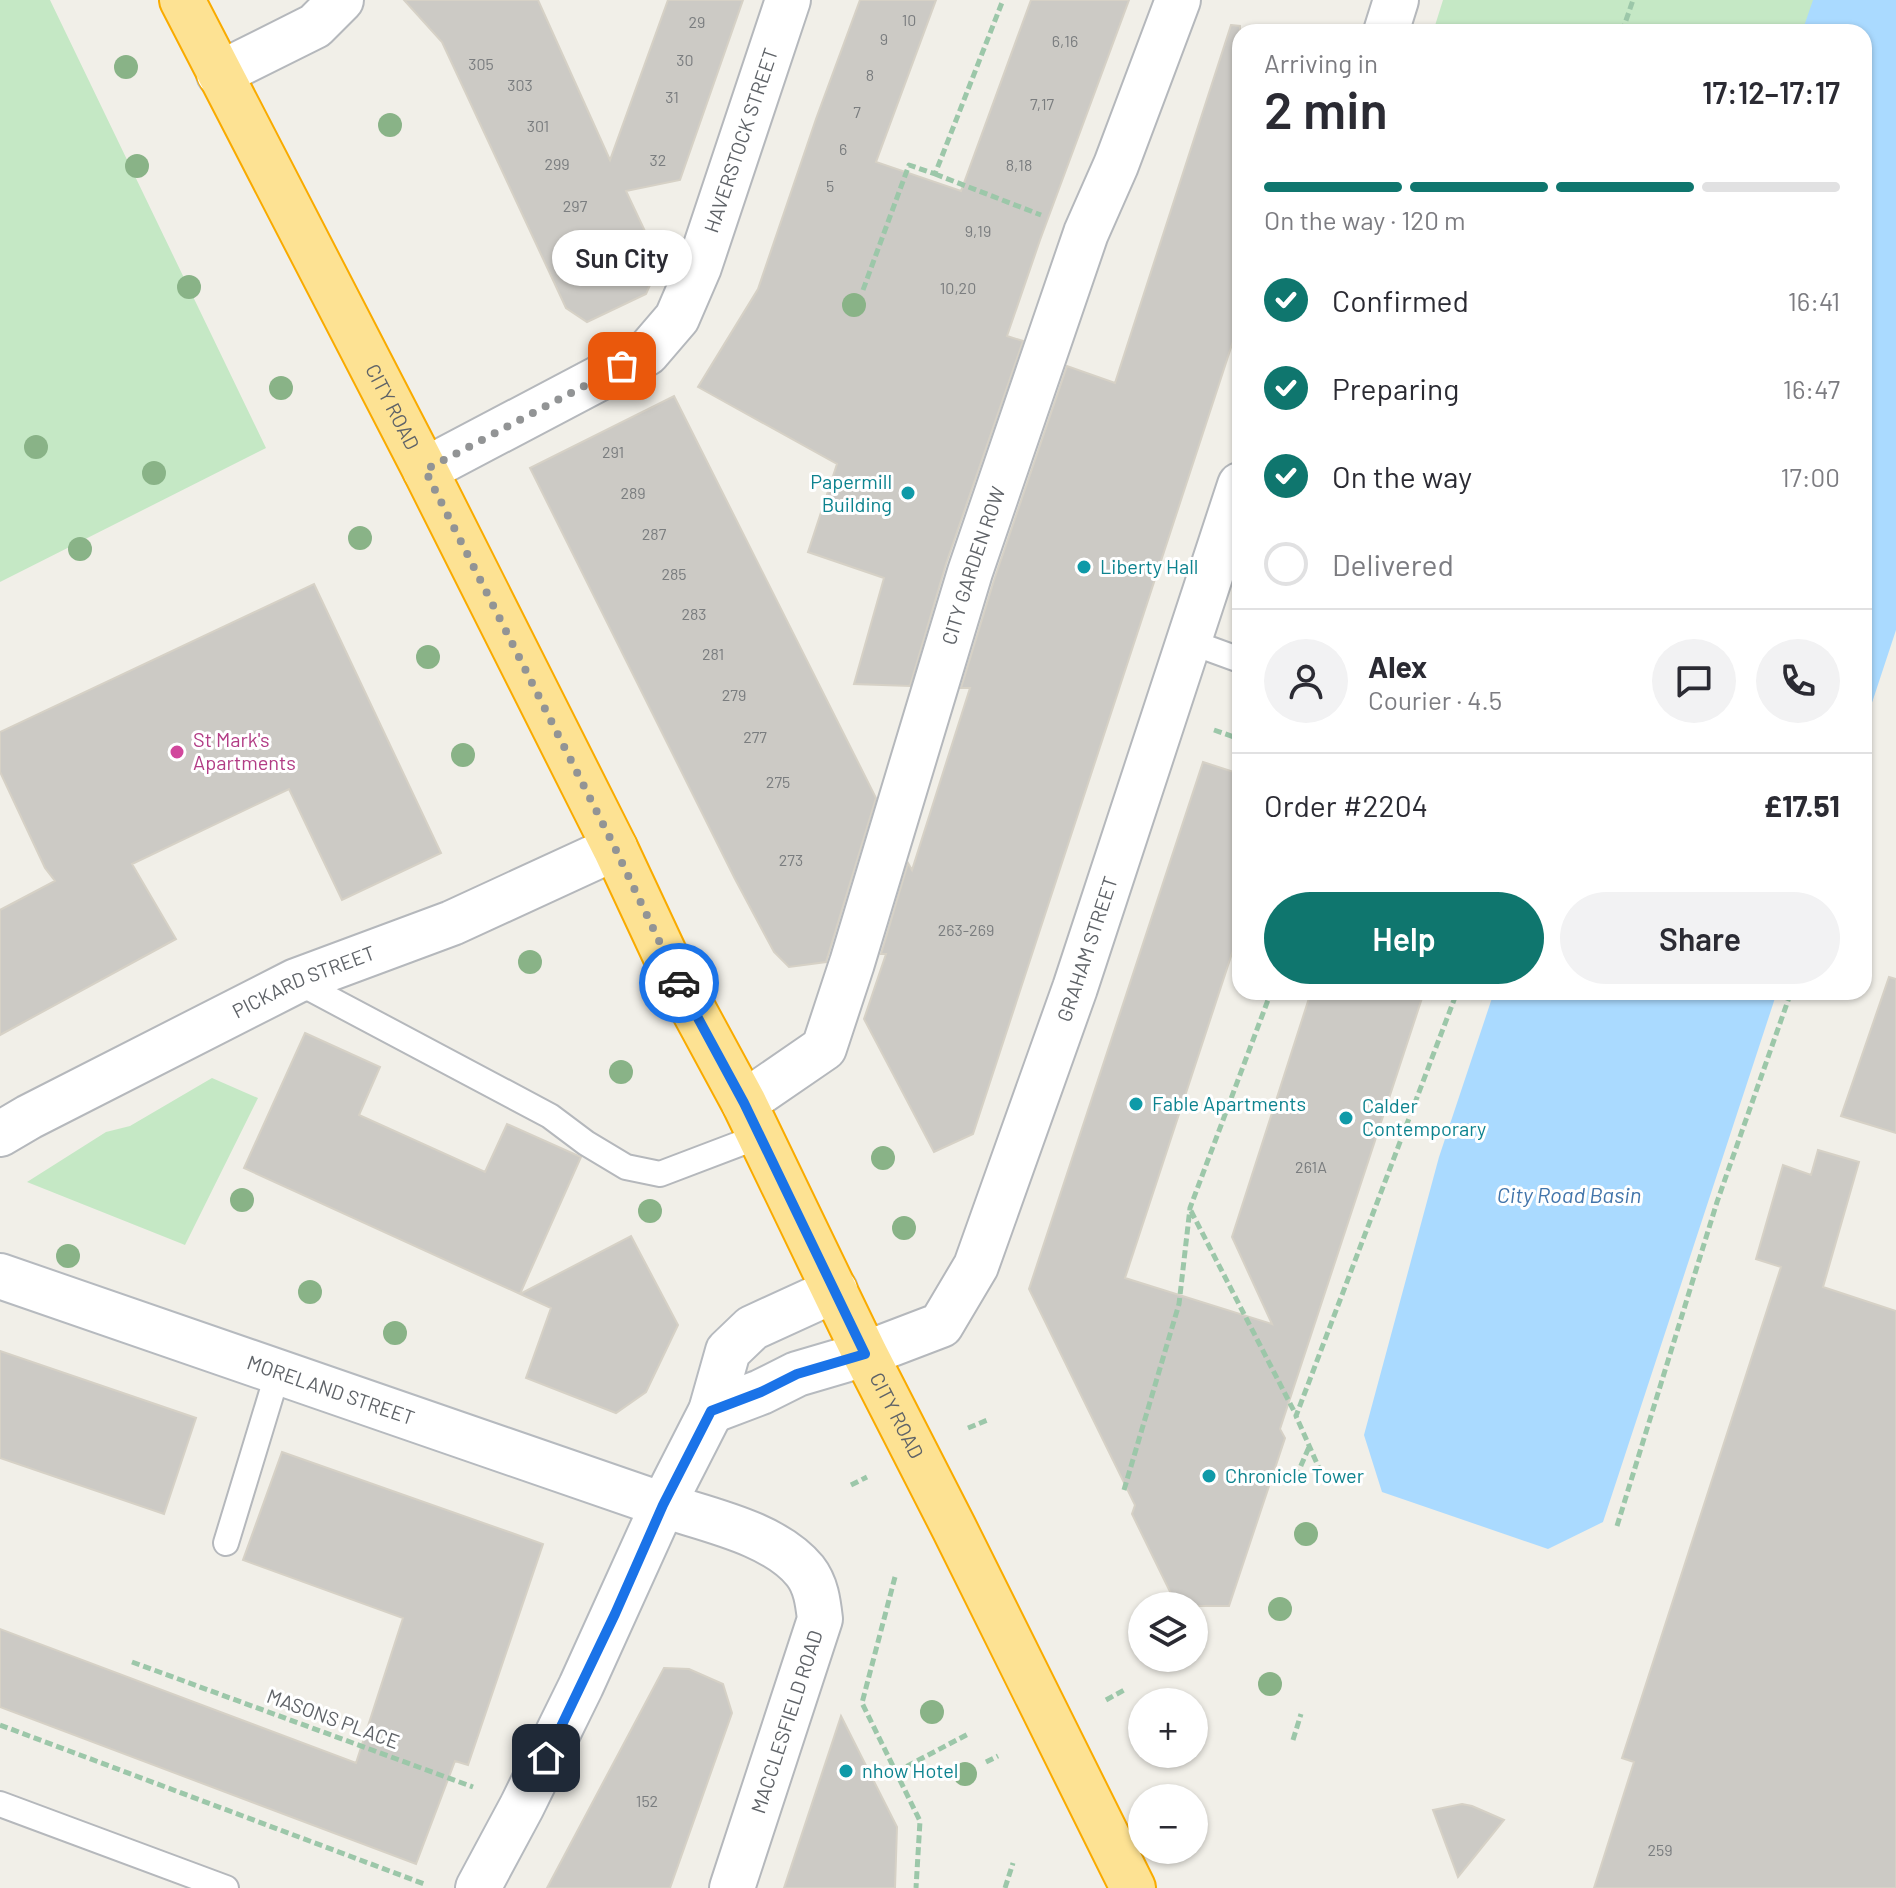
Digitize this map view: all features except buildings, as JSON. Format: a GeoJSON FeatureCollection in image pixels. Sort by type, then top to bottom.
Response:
{"type":"FeatureCollection","features":[{"type":"Feature","properties":{"kind":"highway","name":"CITY ROAD"},"geometry":{"type":"LineString","coordinates":[[182,0],[425,470],[1133,1888]]}},
{"type":"Feature","properties":{"kind":"street"},"geometry":{"type":"LineString","coordinates":[[219,74],[315,26],[341,0]]}},
{"type":"Feature","properties":{"kind":"street","name":"HAVERSTOCK STREET"},"geometry":{"type":"LineString","coordinates":[[425,470],[647,353],[677,318],[699,267],[788,0]]}},
{"type":"Feature","properties":{"kind":"street","name":"CITY GARDEN ROW"},"geometry":{"type":"LineString","coordinates":[[752,1120],[824,1048],[970,572],[1086,233],[1116,165],[1178,0]]}},
{"type":"Feature","properties":{"kind":"street"},"geometry":{"type":"LineString","coordinates":[[1388,24],[1396,0]]}},
{"type":"Feature","properties":{"kind":"street","name":"GRAHAM STREET"},"geometry":{"type":"LineString","coordinates":[[711,1411],[797,1374],[865,1354],[941,1325],[976,1266],[1075,988],[1232,509]]}},
{"type":"Feature","properties":{"kind":"street","name":"PICKARD STREET"},"geometry":{"type":"LineString","coordinates":[[0,1134],[296,981],[452,923],[615,848]]}},
{"type":"Feature","properties":{"kind":"street","name":"MORELAND STREET"},"geometry":{"type":"LineString","coordinates":[[0,1276],[663,1505]]}},
{"type":"Feature","properties":{"kind":"street"},"geometry":{"type":"LineString","coordinates":[[478,1888],[594,1659],[663,1505],[711,1411],[728,1351],[752,1328],[835,1290]]}},
{"type":"Feature","properties":{"kind":"street","name":"MACCLESFIELD ROAD"},"geometry":{"type":"LineString","coordinates":[[663,1505],[734,1528],[783,1550],[806,1573],[816,1592],[820,1619],[732,1888]]}},
{"type":"Feature","properties":{"kind":"lane"},"geometry":{"type":"LineString","coordinates":[[1188,641],[1232,657]]}},
{"type":"Feature","properties":{"kind":"lane"},"geometry":{"type":"LineString","coordinates":[[296,981],[550,1116],[626,1167],[660,1174],[752,1120]]}},
{"type":"Feature","properties":{"kind":"lane"},"geometry":{"type":"LineString","coordinates":[[226,1543],[278,1372]]}},
{"type":"Feature","properties":{"kind":"lane"},"geometry":{"type":"LineString","coordinates":[[0,1804],[226,1888]]}},
{"type":"Feature","properties":{"kind":"path"},"geometry":{"type":"LineString","coordinates":[[935,174],[1003,0]]}},
{"type":"Feature","properties":{"kind":"path"},"geometry":{"type":"LineString","coordinates":[[1625,24],[1633,0]]}},
{"type":"Feature","properties":{"kind":"path"},"geometry":{"type":"LineString","coordinates":[[863,290],[909,165],[1086,233]]}},
{"type":"Feature","properties":{"kind":"path"},"geometry":{"type":"LineString","coordinates":[[1124,1490],[1179,1304],[1190,1208],[1268,1000]]}},
{"type":"Feature","properties":{"kind":"path"},"geometry":{"type":"LineString","coordinates":[[1296,1416],[1454,1000]]}},
{"type":"Feature","properties":{"kind":"path"},"geometry":{"type":"LineString","coordinates":[[1617,1526],[1717,1202],[1788,1000]]}},
{"type":"Feature","properties":{"kind":"path"},"geometry":{"type":"LineString","coordinates":[[1190,1208],[1296,1416],[1326,1484]]}},
{"type":"Feature","properties":{"kind":"path"},"geometry":{"type":"LineString","coordinates":[[968,1428],[990,1419]]}},
{"type":"Feature","properties":{"kind":"path"},"geometry":{"type":"LineString","coordinates":[[1296,1477],[1310,1446]]}},
{"type":"Feature","properties":{"kind":"path"},"geometry":{"type":"LineString","coordinates":[[851,1485],[867,1477]]}},
{"type":"Feature","properties":{"kind":"path"},"geometry":{"type":"LineString","coordinates":[[895,1577],[862,1703],[920,1821],[916,1888]]}},
{"type":"Feature","properties":{"kind":"path","name":"MASONS PLACE"},"geometry":{"type":"LineString","coordinates":[[132,1662],[522,1806]]}},
{"type":"Feature","properties":{"kind":"path"},"geometry":{"type":"LineString","coordinates":[[1106,1700],[1126,1689]]}},
{"type":"Feature","properties":{"kind":"path"},"geometry":{"type":"LineString","coordinates":[[1293,1740],[1301,1714]]}},
{"type":"Feature","properties":{"kind":"path"},"geometry":{"type":"LineString","coordinates":[[0,1725],[435,1888]]}},
{"type":"Feature","properties":{"kind":"path"},"geometry":{"type":"LineString","coordinates":[[896,1772],[970,1733]]}},
{"type":"Feature","properties":{"kind":"path"},"geometry":{"type":"LineString","coordinates":[[986,1762],[998,1756]]}},
{"type":"Feature","properties":{"kind":"path"},"geometry":{"type":"LineString","coordinates":[[1005,1888],[1013,1863]]}},
{"type":"Feature","properties":{"kind":"green space"},"geometry":{"type":"Polygon","coordinates":[[[0,0],[50,0],[266,448],[0,582],[0,0]]]}},
{"type":"Feature","properties":{"kind":"green space"},"geometry":{"type":"Polygon","coordinates":[[[1443,0],[1815,0],[1808,24],[1436,24],[1443,0]]]}},
{"type":"Feature","properties":{"kind":"green space"},"geometry":{"type":"Polygon","coordinates":[[[212,1078],[258,1098],[185,1245],[27,1182],[106,1132],[130,1126],[212,1078]]]}},
{"type":"Feature","properties":{"kind":"water"},"geometry":{"type":"Polygon","coordinates":[[[1813,0],[1896,0],[1896,630],[1872,703],[1872,24],[1805,24],[1813,0]]]}},
{"type":"Feature","properties":{"kind":"water","name":"City Road Basin"},"geometry":{"type":"Polygon","coordinates":[[[1491,1000],[1774,1000],[1603,1522],[1548,1549],[1382,1492],[1364,1435],[1439,1157],[1491,1000]]]}},
{"type":"Feature","properties":{"kind":"way so far"},"geometry":{"type":"LineString","coordinates":[[622,366],[425,470],[615,848],[679,983]]}},
{"type":"Feature","properties":{"kind":"place","name":"Sun City"},"geometry":{"type":"Point","coordinates":[622,366]}},
{"type":"Feature","properties":{"kind":"place","name":"Papermill Building"},"geometry":{"type":"Point","coordinates":[908,493]}},
{"type":"Feature","properties":{"kind":"place","name":"Liberty Hall"},"geometry":{"type":"Point","coordinates":[1084,567]}},
{"type":"Feature","properties":{"kind":"place","name":"St Mark's Apartments"},"geometry":{"type":"Point","coordinates":[177,752]}},
{"type":"Feature","properties":{"kind":"place","name":"Fable Apartments"},"geometry":{"type":"Point","coordinates":[1136,1104]}},
{"type":"Feature","properties":{"kind":"place","name":"Calder Contemporary"},"geometry":{"type":"Point","coordinates":[1346,1118]}},
{"type":"Feature","properties":{"kind":"place","name":"Chronicle Tower"},"geometry":{"type":"Point","coordinates":[1209,1476]}},
{"type":"Feature","properties":{"kind":"place","name":"nhow Hotel"},"geometry":{"type":"Point","coordinates":[846,1771]}},
{"type":"Feature","properties":{"kind":"route"},"geometry":{"type":"LineString","coordinates":[[546,1758],[663,1505],[711,1411],[797,1374],[865,1354],[744,1103],[679,983]]}}]}
